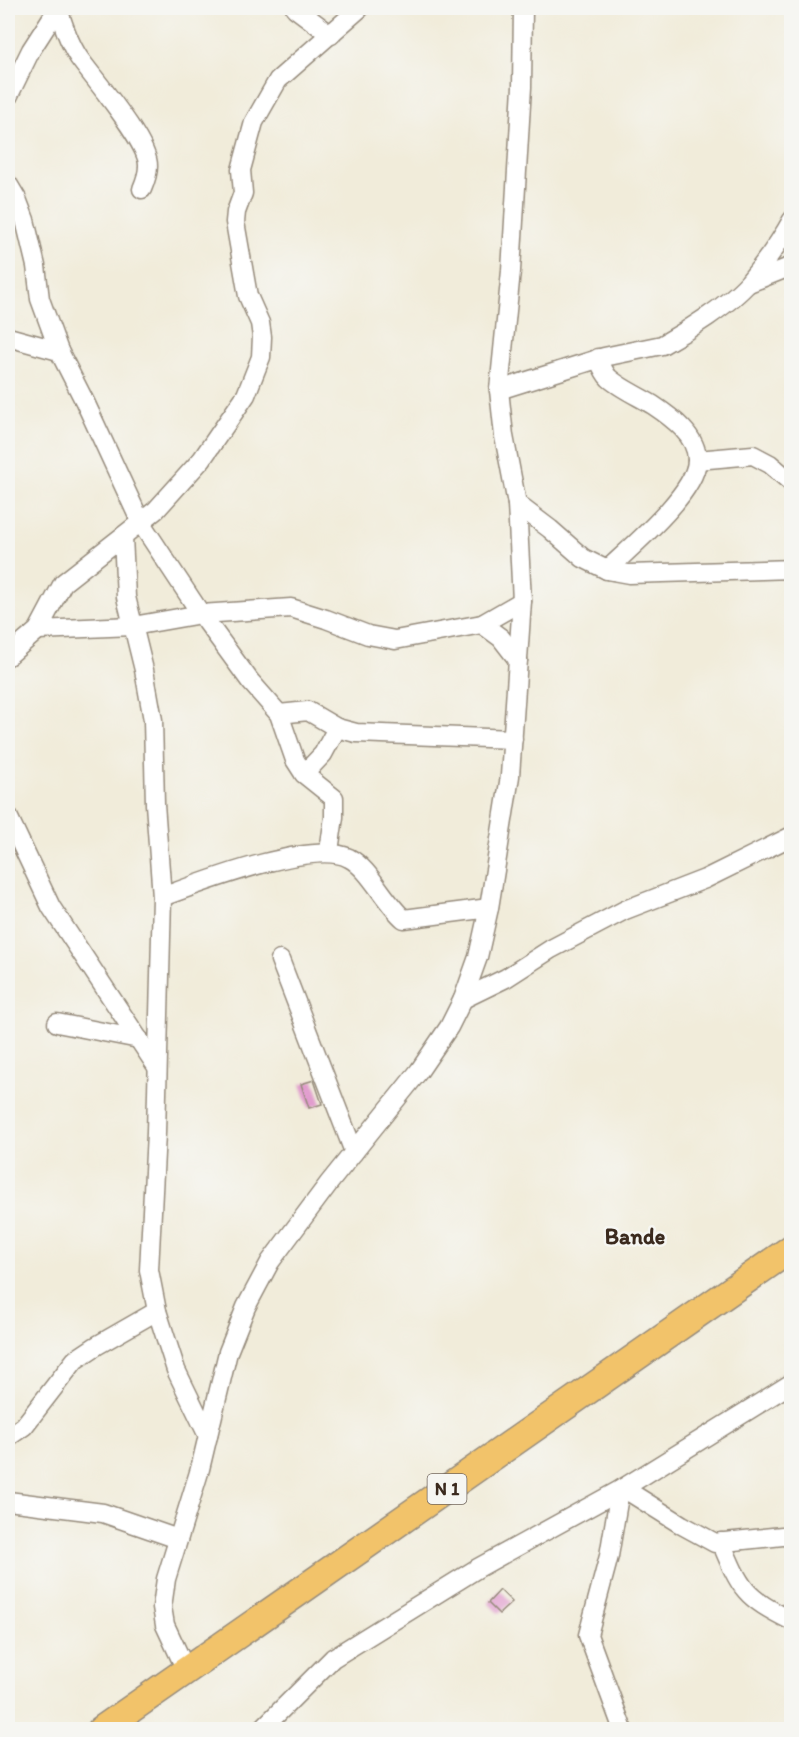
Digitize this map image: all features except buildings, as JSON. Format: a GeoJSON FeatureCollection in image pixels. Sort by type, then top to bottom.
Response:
{"type":"FeatureCollection","features":[{"type":"Feature","properties":{"kind":"highway","name":"N 1"},"geometry":{"type":"LineString","coordinates":[[101,1730],[792,1248]]}},
{"type":"Feature","properties":{"kind":"street"},"geometry":{"type":"LineString","coordinates":[[8,97],[31,50],[58,8]]}},
{"type":"Feature","properties":{"kind":"street"},"geometry":{"type":"LineString","coordinates":[[58,8],[69,40],[81,60],[111,98],[141,147],[148,164],[142,189]]}},
{"type":"Feature","properties":{"kind":"street"},"geometry":{"type":"LineString","coordinates":[[295,8],[318,15],[331,35]]}},
{"type":"Feature","properties":{"kind":"street"},"geometry":{"type":"LineString","coordinates":[[8,656],[38,630],[63,583],[156,510],[202,459],[246,395],[261,357],[262,337],[260,322],[248,296],[235,222],[243,193],[241,170],[254,122],[278,81],[360,8]]}},
{"type":"Feature","properties":{"kind":"street"},"geometry":{"type":"LineString","coordinates":[[186,1670],[165,1625],[162,1607],[166,1579],[208,1436],[228,1352],[246,1307],[270,1262],[419,1071],[449,1027],[463,999],[478,957],[489,908],[510,776],[522,601],[518,504],[504,436],[499,390],[511,259],[522,87],[524,8]]}},
{"type":"Feature","properties":{"kind":"street"},"geometry":{"type":"LineString","coordinates":[[8,184],[17,198],[25,220],[36,266],[40,299],[59,351],[141,523],[201,614],[250,681],[279,714],[295,760],[304,774],[334,798],[329,851]]}},
{"type":"Feature","properties":{"kind":"street"},"geometry":{"type":"LineString","coordinates":[[499,390],[598,358],[662,345],[720,307],[748,283],[792,220]]}},
{"type":"Feature","properties":{"kind":"street"},"geometry":{"type":"LineString","coordinates":[[748,283],[792,266]]}},
{"type":"Feature","properties":{"kind":"street"},"geometry":{"type":"LineString","coordinates":[[8,337],[59,351]]}},
{"type":"Feature","properties":{"kind":"street"},"geometry":{"type":"LineString","coordinates":[[598,358],[609,378],[657,408],[686,431],[694,446],[697,460],[693,476],[674,504],[607,570]]}},
{"type":"Feature","properties":{"kind":"street"},"geometry":{"type":"LineString","coordinates":[[697,460],[753,455],[770,464],[792,483]]}},
{"type":"Feature","properties":{"kind":"street"},"geometry":{"type":"LineString","coordinates":[[518,504],[583,558],[607,570],[629,574],[792,569]]}},
{"type":"Feature","properties":{"kind":"street"},"geometry":{"type":"LineString","coordinates":[[123,537],[126,597],[144,670],[153,720],[155,804],[162,897],[156,1133],[148,1270],[157,1311],[176,1370],[208,1436]]}},
{"type":"Feature","properties":{"kind":"street"},"geometry":{"type":"LineString","coordinates":[[38,630],[133,626],[201,614],[291,608],[368,636],[395,640],[482,624],[522,601]]}},
{"type":"Feature","properties":{"kind":"street"},"geometry":{"type":"LineString","coordinates":[[482,624],[501,638],[518,660]]}},
{"type":"Feature","properties":{"kind":"street"},"geometry":{"type":"LineString","coordinates":[[279,714],[308,711],[337,728],[356,733],[513,739]]}},
{"type":"Feature","properties":{"kind":"street"},"geometry":{"type":"LineString","coordinates":[[304,774],[323,754],[337,728]]}},
{"type":"Feature","properties":{"kind":"street"},"geometry":{"type":"LineString","coordinates":[[8,816],[51,907],[157,1067]]}},
{"type":"Feature","properties":{"kind":"street"},"geometry":{"type":"LineString","coordinates":[[463,999],[506,978],[551,949],[625,910],[705,879],[792,836]]}},
{"type":"Feature","properties":{"kind":"street"},"geometry":{"type":"LineString","coordinates":[[162,897],[222,875],[272,861],[329,851],[349,858],[361,868],[395,912],[404,920],[489,908]]}},
{"type":"Feature","properties":{"kind":"street"},"geometry":{"type":"LineString","coordinates":[[280,960],[354,1152]]}},
{"type":"Feature","properties":{"kind":"street"},"geometry":{"type":"LineString","coordinates":[[57,1023],[139,1038]]}},
{"type":"Feature","properties":{"kind":"street"},"geometry":{"type":"LineString","coordinates":[[8,1437],[24,1426],[75,1360],[157,1311]]}},
{"type":"Feature","properties":{"kind":"street"},"geometry":{"type":"LineString","coordinates":[[261,1730],[333,1659],[478,1568],[622,1489],[792,1383]]}},
{"type":"Feature","properties":{"kind":"street"},"geometry":{"type":"LineString","coordinates":[[622,1489],[715,1543],[792,1535]]}},
{"type":"Feature","properties":{"kind":"street"},"geometry":{"type":"LineString","coordinates":[[622,1489],[609,1556],[588,1635],[623,1730]]}},
{"type":"Feature","properties":{"kind":"street"},"geometry":{"type":"LineString","coordinates":[[8,1501],[103,1513],[178,1539]]}},
{"type":"Feature","properties":{"kind":"street"},"geometry":{"type":"LineString","coordinates":[[721,1542],[743,1588],[760,1604],[792,1621]]}},
{"type":"Feature","properties":{"kind":"district","name":"Bande"},"geometry":{"type":"Point","coordinates":[635,1236]}}]}
